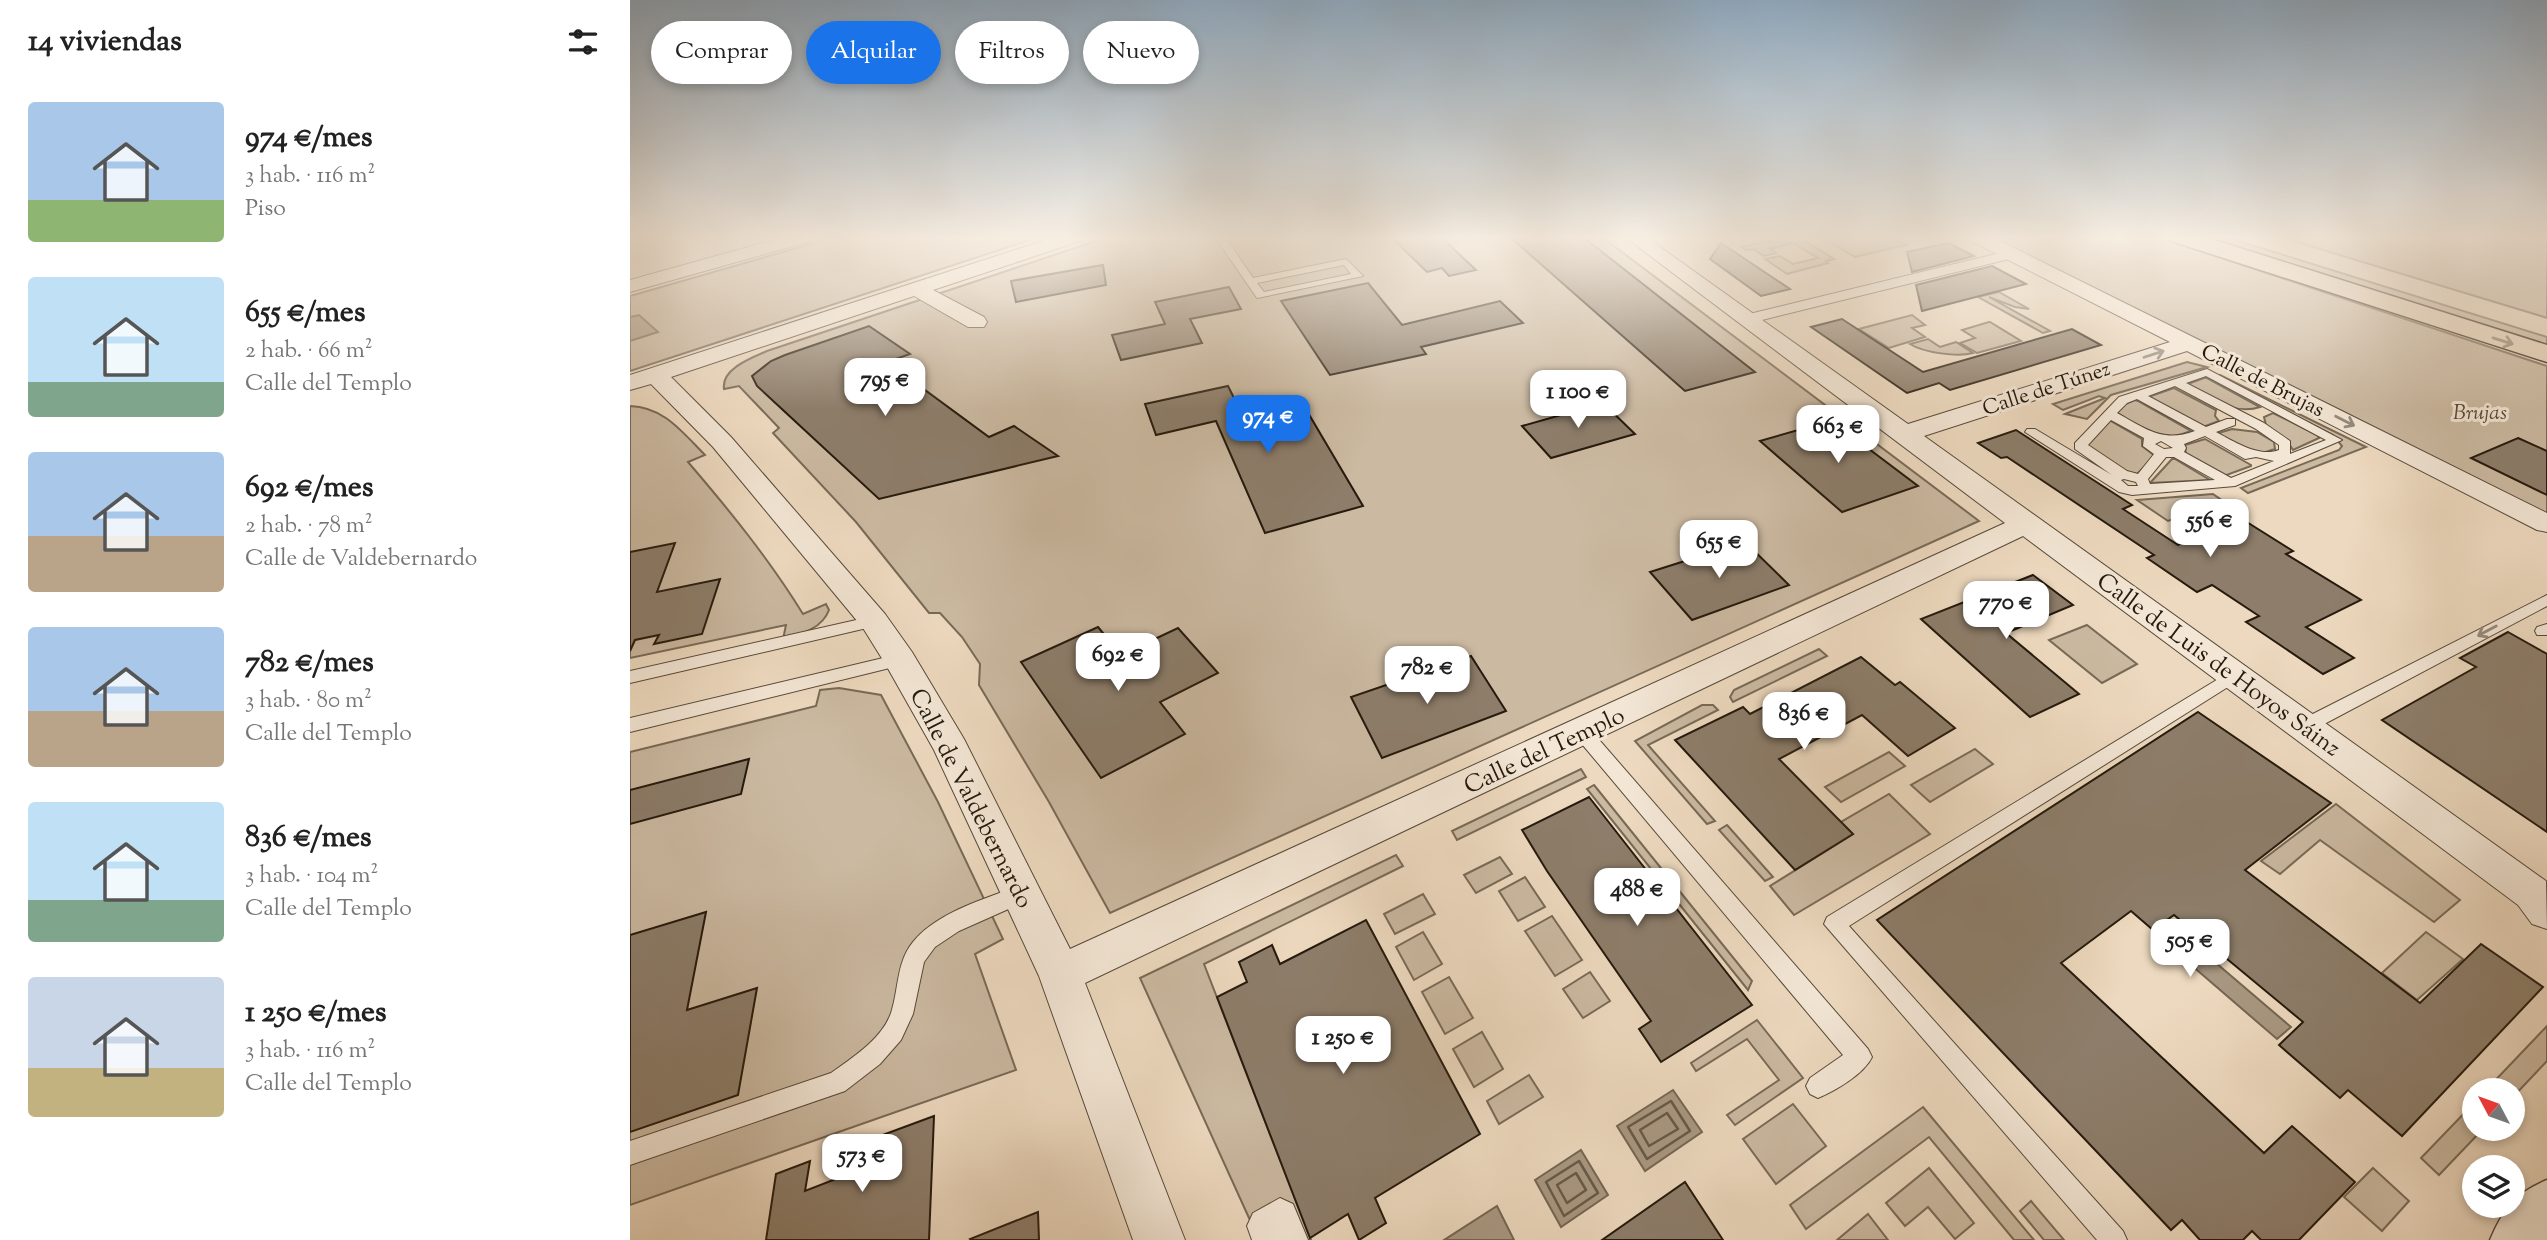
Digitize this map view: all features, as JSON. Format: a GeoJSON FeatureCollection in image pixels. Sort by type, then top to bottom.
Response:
{"type":"FeatureCollection","features":[{"type":"Feature","properties":{"kind":"highway"},"geometry":{"type":"LineString","coordinates":[[2361,295],[2547,355]]}},
{"type":"Feature","properties":{"kind":"street"},"geometry":{"type":"LineString","coordinates":[[630,383],[898,295]]}},
{"type":"Feature","properties":{"kind":"street"},"geometry":{"type":"LineString","coordinates":[[927,295],[976,322]]}},
{"type":"Feature","properties":{"kind":"street","name":"Calle de Luis de Hoyos Sáinz"},"geometry":{"type":"LineString","coordinates":[[1713,295],[2542,901]]}},
{"type":"Feature","properties":{"kind":"street"},"geometry":{"type":"LineString","coordinates":[[1746,319],[1845,295]]}},
{"type":"Feature","properties":{"kind":"street","name":"Calle de Brujas"},"geometry":{"type":"LineString","coordinates":[[2095,295],[2547,524]]}},
{"type":"Feature","properties":{"kind":"street"},"geometry":{"type":"LineString","coordinates":[[630,399],[652,401],[691,411],[686,389],[713,366],[761,340]]}},
{"type":"Feature","properties":{"kind":"street","name":"Calle de Túnez"},"geometry":{"type":"LineString","coordinates":[[1903,434],[2190,342]]}},
{"type":"Feature","properties":{"kind":"street","name":"Calle de Valdebernardo"},"geometry":{"type":"LineString","coordinates":[[656,375],[722,442],[874,621],[900,660],[951,749],[1060,974],[1159,1240]]}},
{"type":"Feature","properties":{"kind":"street","name":"Calle del Templo"},"geometry":{"type":"LineString","coordinates":[[1060,974],[2027,523]]}},
{"type":"Feature","properties":{"kind":"street"},"geometry":{"type":"LineString","coordinates":[[2522,1240],[2547,1211]]}},
{"type":"Feature","properties":{"kind":"street"},"geometry":{"type":"LineString","coordinates":[[1271,1240],[1266,1226],[1280,1217],[1289,1240]]}},
{"type":"Feature","properties":{"kind":"lane"},"geometry":{"type":"LineString","coordinates":[[2142,484],[2230,483],[2336,440],[2207,372],[2123,400],[2080,446],[2131,491],[2142,484],[2162,453],[2177,448],[2230,416]]}},
{"type":"Feature","properties":{"kind":"lane"},"geometry":{"type":"LineString","coordinates":[[2176,382],[2230,416],[2259,420],[2285,444],[2285,452],[2276,457],[2241,451]]}},
{"type":"Feature","properties":{"kind":"lane"},"geometry":{"type":"LineString","coordinates":[[2138,395],[2269,467]]}},
{"type":"Feature","properties":{"kind":"lane"},"geometry":{"type":"LineString","coordinates":[[2259,420],[2276,408]]}},
{"type":"Feature","properties":{"kind":"lane"},"geometry":{"type":"LineString","coordinates":[[2110,414],[2153,438],[2162,438],[2230,483]]}},
{"type":"Feature","properties":{"kind":"lane"},"geometry":{"type":"LineString","coordinates":[[2031,432],[2118,478]]}},
{"type":"Feature","properties":{"kind":"lane"},"geometry":{"type":"LineString","coordinates":[[2153,438],[2148,441],[2149,446],[2162,453]]}},
{"type":"Feature","properties":{"kind":"lane"},"geometry":{"type":"LineString","coordinates":[[2305,726],[2547,600]]}},
{"type":"Feature","properties":{"kind":"lane"},"geometry":{"type":"LineString","coordinates":[[630,677],[874,621]]}},
{"type":"Feature","properties":{"kind":"lane"},"geometry":{"type":"LineString","coordinates":[[630,725],[900,660]]}},
{"type":"Feature","properties":{"kind":"lane"},"geometry":{"type":"LineString","coordinates":[[2114,1240],[1834,924],[2232,676]]}},
{"type":"Feature","properties":{"kind":"lane"},"geometry":{"type":"LineString","coordinates":[[1583,732],[1860,1056],[1818,1086]]}},
{"type":"Feature","properties":{"kind":"lane"},"geometry":{"type":"LineString","coordinates":[[630,1153],[838,1083],[885,1042],[899,1021],[906,984],[918,951],[936,934],[1022,894]]}},
{"type":"Feature","properties":{"kind":"green space"},"geometry":{"type":"Polygon","coordinates":[[[634,295],[862,295],[630,371],[630,296],[634,295]]]}},
{"type":"Feature","properties":{"kind":"green space"},"geometry":{"type":"Polygon","coordinates":[[[935,295],[1679,295],[1979,521],[1110,913],[1049,802],[979,685],[980,664],[962,637],[940,613],[929,613],[856,522],[773,433],[779,428],[739,386],[724,389],[724,382],[732,370],[767,351],[935,295]]]}},
{"type":"Feature","properties":{"kind":"green space"},"geometry":{"type":"Polygon","coordinates":[[[2004,295],[2029,309],[2015,307],[1989,297],[2050,331],[2043,333],[1978,297],[2004,295]]]}},
{"type":"Feature","properties":{"kind":"green space","name":"Brujas"},"geometry":{"type":"Polygon","coordinates":[[[2100,295],[2332,295],[2547,366],[2547,514],[2470,479],[2100,295]]]}},
{"type":"Feature","properties":{"kind":"green space"},"geometry":{"type":"Polygon","coordinates":[[[2382,295],[2412,295],[2547,337],[2547,347],[2382,295]]]}},
{"type":"Feature","properties":{"kind":"green space"},"geometry":{"type":"Polygon","coordinates":[[[2471,295],[2547,295],[2547,318],[2471,295]]]}},
{"type":"Feature","properties":{"kind":"green space"},"geometry":{"type":"Polygon","coordinates":[[[1912,315],[1925,325],[1912,328],[1925,337],[1889,348],[1859,329],[1912,315]]]}},
{"type":"Feature","properties":{"kind":"green space"},"geometry":{"type":"Polygon","coordinates":[[[1989,322],[2021,341],[1977,353],[1960,343],[1975,338],[1962,330],[1989,322]]]}},
{"type":"Feature","properties":{"kind":"green space"},"geometry":{"type":"Polygon","coordinates":[[[1928,339],[1940,347],[1956,342],[1973,353],[1941,353],[1910,344],[1928,339]]]}},
{"type":"Feature","properties":{"kind":"green space"},"geometry":{"type":"Polygon","coordinates":[[[2187,362],[2207,367],[2111,395],[2087,419],[2065,414],[2105,398],[2099,396],[2063,410],[2053,404],[2187,362]]]}},
{"type":"Feature","properties":{"kind":"green space"},"geometry":{"type":"Polygon","coordinates":[[[2217,375],[2366,447],[2248,493],[2241,488],[2339,450],[2342,446],[2333,435],[2217,375]]]}},
{"type":"Feature","properties":{"kind":"green space"},"geometry":{"type":"Polygon","coordinates":[[[2204,378],[2260,407],[2231,407],[2185,385],[2204,378]]]}},
{"type":"Feature","properties":{"kind":"green space"},"geometry":{"type":"Polygon","coordinates":[[[2174,388],[2216,410],[2215,416],[2219,421],[2203,427],[2148,397],[2174,388]]]}},
{"type":"Feature","properties":{"kind":"green space"},"geometry":{"type":"Polygon","coordinates":[[[2135,400],[2191,431],[2171,438],[2158,435],[2108,411],[2135,400]]]}},
{"type":"Feature","properties":{"kind":"green space"},"geometry":{"type":"Polygon","coordinates":[[[630,406],[642,407],[663,416],[705,455],[688,462],[749,536],[803,614],[826,604],[829,610],[821,622],[810,630],[783,639],[786,625],[630,658],[630,406]]]}},
{"type":"Feature","properties":{"kind":"green space"},"geometry":{"type":"Polygon","coordinates":[[[2273,413],[2319,438],[2293,450],[2288,442],[2267,429],[2264,417],[2273,413]]]}},
{"type":"Feature","properties":{"kind":"green space"},"geometry":{"type":"Polygon","coordinates":[[[2109,420],[2142,439],[2142,446],[2155,456],[2137,474],[2127,472],[2085,446],[2109,420]]]}},
{"type":"Feature","properties":{"kind":"green space"},"geometry":{"type":"Polygon","coordinates":[[[2232,429],[2257,432],[2274,442],[2275,449],[2259,454],[2215,434],[2232,429]]]}},
{"type":"Feature","properties":{"kind":"green space"},"geometry":{"type":"Polygon","coordinates":[[[2205,439],[2251,466],[2224,476],[2186,455],[2185,445],[2205,439]]]}},
{"type":"Feature","properties":{"kind":"green space"},"geometry":{"type":"Polygon","coordinates":[[[2175,459],[2210,480],[2150,483],[2175,459]]]}},
{"type":"Feature","properties":{"kind":"green space"},"geometry":{"type":"Polygon","coordinates":[[[2213,494],[2223,501],[2168,521],[2137,500],[2213,494]]]}},
{"type":"Feature","properties":{"kind":"green space"},"geometry":{"type":"Polygon","coordinates":[[[2087,625],[2137,664],[2102,683],[2049,640],[2087,625]]]}},
{"type":"Feature","properties":{"kind":"green space"},"geometry":{"type":"Polygon","coordinates":[[[1819,649],[1827,656],[1733,702],[1730,697],[1734,690],[1819,649]]]}},
{"type":"Feature","properties":{"kind":"green space"},"geometry":{"type":"Polygon","coordinates":[[[839,688],[881,695],[938,802],[1003,939],[975,954],[1016,1070],[630,1205],[630,752],[816,706],[820,690],[839,688]]]}},
{"type":"Feature","properties":{"kind":"green space"},"geometry":{"type":"Polygon","coordinates":[[[1702,705],[1713,705],[1718,710],[1648,745],[1715,821],[1707,824],[1635,741],[1702,705]]]}},
{"type":"Feature","properties":{"kind":"green space"},"geometry":{"type":"Polygon","coordinates":[[[1975,749],[1993,764],[1930,802],[1911,785],[1975,749]]]}},
{"type":"Feature","properties":{"kind":"green space"},"geometry":{"type":"Polygon","coordinates":[[[1889,752],[1905,766],[1841,802],[1825,787],[1889,752]]]}},
{"type":"Feature","properties":{"kind":"green space"},"geometry":{"type":"Polygon","coordinates":[[[1581,769],[1586,777],[1457,840],[1452,831],[1581,769]]]}},
{"type":"Feature","properties":{"kind":"green space"},"geometry":{"type":"Polygon","coordinates":[[[1594,785],[1752,981],[1748,990],[1587,789],[1594,785]]]}},
{"type":"Feature","properties":{"kind":"green space"},"geometry":{"type":"Polygon","coordinates":[[[1889,794],[1930,834],[1794,915],[1770,886],[1853,834],[1841,822],[1889,794]]]}},
{"type":"Feature","properties":{"kind":"green space"},"geometry":{"type":"Polygon","coordinates":[[[2336,804],[2460,900],[2434,922],[2320,840],[2280,874],[2261,861],[2336,804]]]}},
{"type":"Feature","properties":{"kind":"green space"},"geometry":{"type":"Polygon","coordinates":[[[1727,825],[1773,877],[1765,881],[1719,830],[1727,825]]]}},
{"type":"Feature","properties":{"kind":"green space"},"geometry":{"type":"Polygon","coordinates":[[[1396,855],[1403,866],[1204,964],[1311,1240],[1259,1240],[1140,978],[1396,855]]]}},
{"type":"Feature","properties":{"kind":"green space"},"geometry":{"type":"Polygon","coordinates":[[[1500,857],[1512,874],[1476,893],[1464,875],[1500,857]]]}},
{"type":"Feature","properties":{"kind":"green space"},"geometry":{"type":"Polygon","coordinates":[[[1525,877],[1545,907],[1518,921],[1499,891],[1525,877]]]}},
{"type":"Feature","properties":{"kind":"green space"},"geometry":{"type":"Polygon","coordinates":[[[1423,894],[1435,914],[1395,934],[1384,914],[1423,894]]]}},
{"type":"Feature","properties":{"kind":"green space"},"geometry":{"type":"Polygon","coordinates":[[[1552,916],[1582,960],[1555,976],[1525,931],[1552,916]]]}},
{"type":"Feature","properties":{"kind":"green space"},"geometry":{"type":"Polygon","coordinates":[[[1423,932],[1442,964],[1414,980],[1396,947],[1423,932]]]}},
{"type":"Feature","properties":{"kind":"green space"},"geometry":{"type":"Polygon","coordinates":[[[2426,932],[2463,959],[2417,1000],[2382,973],[2426,932]]]}},
{"type":"Feature","properties":{"kind":"green space"},"geometry":{"type":"Polygon","coordinates":[[[1590,972],[1610,1001],[1583,1018],[1563,989],[1590,972]]]}},
{"type":"Feature","properties":{"kind":"green space"},"geometry":{"type":"Polygon","coordinates":[[[1449,977],[1473,1018],[1445,1034],[1422,992],[1449,977]]]}},
{"type":"Feature","properties":{"kind":"green space"},"geometry":{"type":"Polygon","coordinates":[[[1757,1020],[1803,1078],[1735,1125],[1727,1115],[1779,1080],[1747,1039],[1696,1071],[1691,1063],[1757,1020]]]}},
{"type":"Feature","properties":{"kind":"green space"},"geometry":{"type":"Polygon","coordinates":[[[2547,1026],[2547,1061],[2525,1084],[2525,1078],[2497,1078],[2547,1026]]]}},
{"type":"Feature","properties":{"kind":"green space"},"geometry":{"type":"Polygon","coordinates":[[[1482,1032],[1503,1069],[1474,1087],[1453,1049],[1482,1032]]]}},
{"type":"Feature","properties":{"kind":"green space"},"geometry":{"type":"Polygon","coordinates":[[[1529,1075],[1543,1097],[1499,1124],[1487,1101],[1529,1075]]]}},
{"type":"Feature","properties":{"kind":"green space"},"geometry":{"type":"Polygon","coordinates":[[[1793,1104],[1826,1146],[1776,1184],[1743,1139],[1793,1104]]]}},
{"type":"Feature","properties":{"kind":"green space"},"geometry":{"type":"Polygon","coordinates":[[[1923,1107],[2034,1240],[2014,1240],[1929,1137],[1806,1229],[1790,1205],[1923,1107]]]}},
{"type":"Feature","properties":{"kind":"green space"},"geometry":{"type":"Polygon","coordinates":[[[2462,1115],[2462,1141],[2472,1141],[2439,1175],[2421,1158],[2462,1115]]]}},
{"type":"Feature","properties":{"kind":"green space"},"geometry":{"type":"Polygon","coordinates":[[[1929,1168],[1974,1223],[1955,1239],[1928,1207],[1905,1226],[1886,1203],[1929,1168]]]}},
{"type":"Feature","properties":{"kind":"green space"},"geometry":{"type":"Polygon","coordinates":[[[2373,1168],[2409,1201],[2382,1231],[2344,1197],[2373,1168]]]}},
{"type":"Feature","properties":{"kind":"green space"},"geometry":{"type":"Polygon","coordinates":[[[2031,1201],[2064,1240],[2044,1240],[2020,1211],[2031,1201]]]}},
{"type":"Feature","properties":{"kind":"green space"},"geometry":{"type":"Polygon","coordinates":[[[1868,1214],[1888,1240],[1837,1240],[1868,1214]]]}},
{"type":"Feature","properties":{"kind":"water"},"geometry":{"type":"Polygon","coordinates":[[[639,315],[658,332],[630,341],[630,317],[639,315]]]}},
{"type":"Feature","properties":{"kind":"water"},"geometry":{"type":"Polygon","coordinates":[[[2168,922],[2291,1027],[2277,1039],[2154,933],[2168,922]]]}},
{"type":"Feature","properties":{"kind":"water"},"geometry":{"type":"Polygon","coordinates":[[[1673,1090],[1702,1132],[1645,1171],[1617,1126],[1673,1090]]]}},
{"type":"Feature","properties":{"kind":"water"},"geometry":{"type":"Polygon","coordinates":[[[1581,1150],[1608,1195],[1561,1227],[1535,1180],[1581,1150]]]}},
{"type":"Feature","properties":{"kind":"water"},"geometry":{"type":"Polygon","coordinates":[[[1497,1206],[1514,1240],[1444,1240],[1497,1206]]]}},
{"type":"Feature","properties":{"kind":"building"},"geometry":{"type":"Polygon","coordinates":[[[1014,295],[1054,295],[1016,302],[1014,295]]]}},
{"type":"Feature","properties":{"kind":"building"},"geometry":{"type":"Polygon","coordinates":[[[1190,295],[1233,295],[1241,309],[1190,319],[1202,343],[1121,360],[1112,335],[1165,324],[1155,302],[1190,295]]]}},
{"type":"Feature","properties":{"kind":"building"},"geometry":{"type":"Polygon","coordinates":[[[1311,295],[1378,295],[1402,325],[1500,301],[1523,323],[1421,347],[1426,354],[1330,375],[1281,301],[1311,295]]]}},
{"type":"Feature","properties":{"kind":"building"},"geometry":{"type":"Polygon","coordinates":[[[1576,295],[1657,295],[1755,372],[1685,391],[1576,295]]]}},
{"type":"Feature","properties":{"kind":"building"},"geometry":{"type":"Polygon","coordinates":[[[1918,295],[1984,295],[1922,311],[1918,295]]]}},
{"type":"Feature","properties":{"kind":"building"},"geometry":{"type":"Polygon","coordinates":[[[1842,319],[1923,372],[2072,329],[2101,345],[1950,390],[1939,383],[1907,393],[1811,327],[1842,319]]]}},
{"type":"Feature","properties":{"kind":"building"},"geometry":{"type":"Polygon","coordinates":[[[869,326],[910,354],[887,362],[989,437],[1014,426],[1058,456],[879,499],[757,386],[752,376],[771,361],[785,355],[869,326]]]}},
{"type":"Feature","properties":{"kind":"building"},"geometry":{"type":"Polygon","coordinates":[[[1228,386],[1242,414],[1301,401],[1363,506],[1265,533],[1216,421],[1156,435],[1145,404],[1228,386]]]}},
{"type":"Feature","properties":{"kind":"building"},"geometry":{"type":"Polygon","coordinates":[[[1603,403],[1635,434],[1551,458],[1522,426],[1603,403]]]}},
{"type":"Feature","properties":{"kind":"building"},"geometry":{"type":"Polygon","coordinates":[[[1833,420],[1918,486],[1842,512],[1760,441],[1833,420]]]}},
{"type":"Feature","properties":{"kind":"building"},"geometry":{"type":"Polygon","coordinates":[[[2016,430],[2132,505],[2123,509],[2178,545],[2242,519],[2293,551],[2286,554],[2361,600],[2306,627],[2354,658],[2323,674],[2246,622],[2259,616],[2212,585],[2197,592],[2147,558],[2154,555],[2007,457],[2001,458],[1978,443],[2016,430]]]}},
{"type":"Feature","properties":{"kind":"building"},"geometry":{"type":"Polygon","coordinates":[[[2518,438],[2547,451],[2547,495],[2471,458],[2518,438]]]}},
{"type":"Feature","properties":{"kind":"building"},"geometry":{"type":"Polygon","coordinates":[[[1745,542],[1789,585],[1692,620],[1650,572],[1745,542]]]}},
{"type":"Feature","properties":{"kind":"building"},"geometry":{"type":"Polygon","coordinates":[[[675,543],[657,592],[720,579],[702,634],[654,644],[659,635],[635,640],[630,651],[630,552],[675,543]]]}},
{"type":"Feature","properties":{"kind":"building"},"geometry":{"type":"Polygon","coordinates":[[[2033,575],[2073,605],[2006,633],[2079,694],[2030,717],[1921,619],[2033,575]]]}},
{"type":"Feature","properties":{"kind":"building"},"geometry":{"type":"Polygon","coordinates":[[[1098,627],[1121,655],[1178,628],[1218,673],[1160,702],[1185,734],[1101,778],[1021,662],[1098,627]]]}},
{"type":"Feature","properties":{"kind":"building"},"geometry":{"type":"Polygon","coordinates":[[[2508,632],[2547,654],[2547,832],[2382,720],[2476,667],[2460,658],[2508,632]]]}},
{"type":"Feature","properties":{"kind":"building"},"geometry":{"type":"Polygon","coordinates":[[[1471,656],[1506,711],[1382,758],[1351,697],[1471,656]]]}},
{"type":"Feature","properties":{"kind":"building"},"geometry":{"type":"Polygon","coordinates":[[[1861,657],[1895,685],[1900,682],[1955,728],[1908,756],[1862,715],[1779,759],[1853,834],[1795,870],[1675,740],[1743,707],[1750,714],[1861,657]]]}},
{"type":"Feature","properties":{"kind":"building"},"geometry":{"type":"Polygon","coordinates":[[[2198,712],[2331,803],[2245,870],[2420,1003],[2481,944],[2543,987],[2402,1136],[2348,1090],[2340,1098],[2279,1045],[2303,1022],[2174,915],[2153,930],[2131,911],[2061,963],[2264,1153],[2292,1126],[2355,1182],[2299,1240],[2261,1240],[2252,1231],[2243,1240],[2200,1240],[2182,1220],[2171,1230],[1877,920],[2198,712]]]}},
{"type":"Feature","properties":{"kind":"building"},"geometry":{"type":"Polygon","coordinates":[[[749,759],[741,794],[630,824],[630,790],[749,759]]]}},
{"type":"Feature","properties":{"kind":"building"},"geometry":{"type":"Polygon","coordinates":[[[1589,797],[1752,1005],[1661,1062],[1639,1029],[1651,1021],[1547,871],[1522,830],[1589,797]]]}},
{"type":"Feature","properties":{"kind":"building"},"geometry":{"type":"Polygon","coordinates":[[[706,912],[687,1010],[757,988],[738,1095],[630,1132],[630,935],[706,912]]]}},
{"type":"Feature","properties":{"kind":"building"},"geometry":{"type":"Polygon","coordinates":[[[1366,920],[1480,1134],[1375,1198],[1386,1223],[1359,1240],[1348,1214],[1310,1238],[1217,997],[1247,982],[1239,962],[1272,945],[1280,964],[1366,920]]]}},
{"type":"Feature","properties":{"kind":"building"},"geometry":{"type":"Polygon","coordinates":[[[934,1116],[929,1240],[766,1240],[776,1174],[810,1161],[805,1191],[859,1170],[861,1143],[934,1116]]]}},
{"type":"Feature","properties":{"kind":"building"},"geometry":{"type":"Polygon","coordinates":[[[1685,1182],[1723,1240],[1602,1240],[1685,1182]]]}},
{"type":"Feature","properties":{"kind":"building"},"geometry":{"type":"Polygon","coordinates":[[[1038,1212],[1039,1240],[970,1239],[1038,1212]]]}}]}
